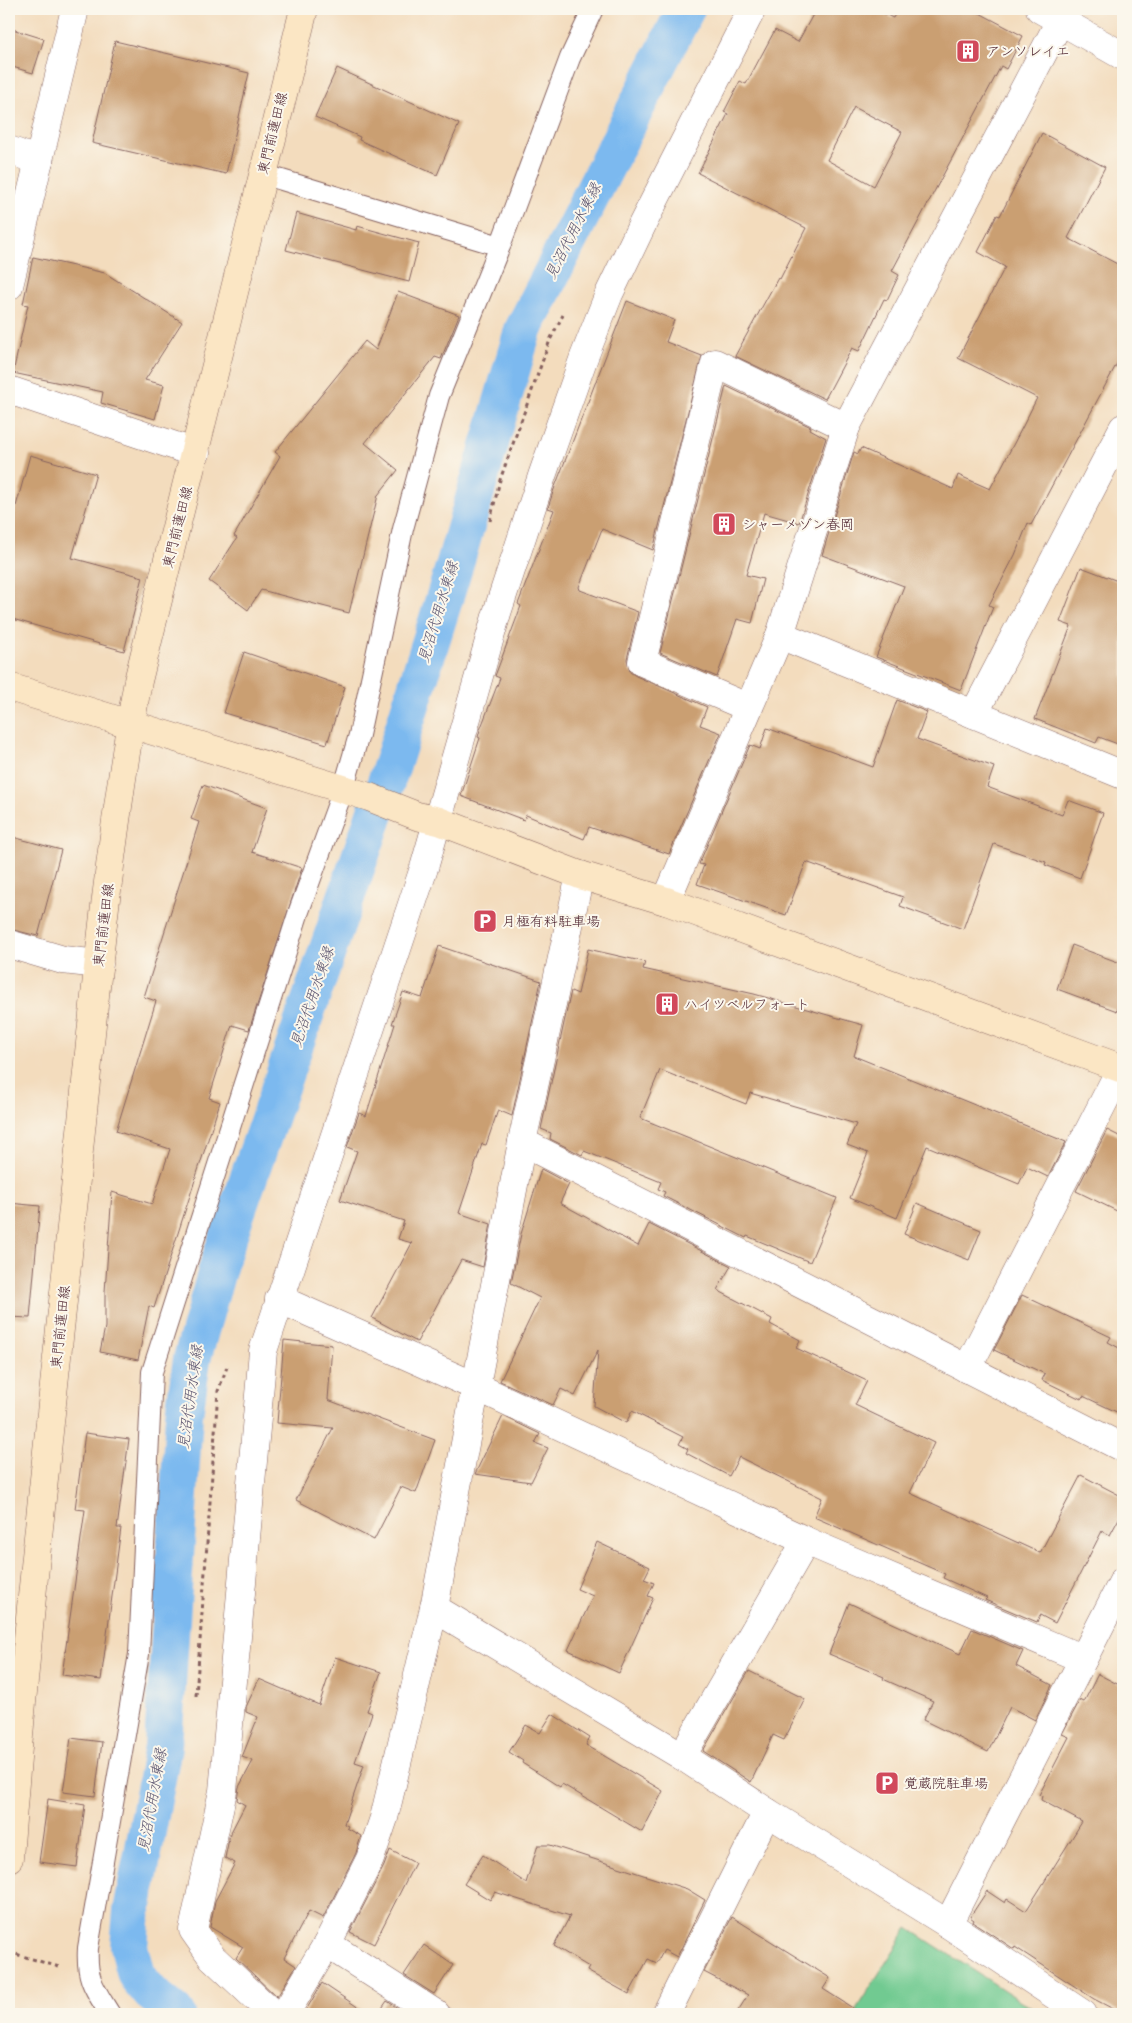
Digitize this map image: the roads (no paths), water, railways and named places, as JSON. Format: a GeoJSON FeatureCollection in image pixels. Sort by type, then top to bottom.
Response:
{"type":"FeatureCollection","features":[{"type":"Feature","properties":{"kind":"main road","name":"東門前蓮田線"},"geometry":{"type":"LineString","coordinates":[[9,1858],[15,1701],[121,777],[138,681],[196,453],[262,174],[304,9]]}},
{"type":"Feature","properties":{"kind":"main road"},"geometry":{"type":"LineString","coordinates":[[9,687],[369,797],[408,812],[439,821],[580,875],[666,902],[1122,1068]]}},
{"type":"Feature","properties":{"kind":"street"},"geometry":{"type":"LineString","coordinates":[[9,286],[75,9]]}},
{"type":"Feature","properties":{"kind":"street"},"geometry":{"type":"LineString","coordinates":[[272,2014],[212,1957],[193,1930],[223,1791],[263,1350],[278,1299],[439,821],[497,613],[584,356],[643,223],[752,9]]}},
{"type":"Feature","properties":{"kind":"street"},"geometry":{"type":"LineString","coordinates":[[666,902],[747,707],[780,635],[846,427],[1050,15],[1123,56]]}},
{"type":"Feature","properties":{"kind":"street"},"geometry":{"type":"LineString","coordinates":[[9,150],[39,161]]}},
{"type":"Feature","properties":{"kind":"street"},"geometry":{"type":"LineString","coordinates":[[747,707],[642,662],[715,363],[846,427]]}},
{"type":"Feature","properties":{"kind":"street"},"geometry":{"type":"LineString","coordinates":[[9,390],[196,453]]}},
{"type":"Feature","properties":{"kind":"street"},"geometry":{"type":"LineString","coordinates":[[974,714],[1120,442]]}},
{"type":"Feature","properties":{"kind":"street"},"geometry":{"type":"LineString","coordinates":[[780,635],[1123,775]]}},
{"type":"Feature","properties":{"kind":"street"},"geometry":{"type":"LineString","coordinates":[[285,2014],[327,1944],[370,1859],[384,1818],[434,1608],[522,1142],[580,875]]}},
{"type":"Feature","properties":{"kind":"street"},"geometry":{"type":"LineString","coordinates":[[9,944],[63,960],[99,964]]}},
{"type":"Feature","properties":{"kind":"street"},"geometry":{"type":"LineString","coordinates":[[967,1369],[1122,1068]]}},
{"type":"Feature","properties":{"kind":"street"},"geometry":{"type":"LineString","coordinates":[[522,1142],[1123,1448]]}},
{"type":"Feature","properties":{"kind":"street"},"geometry":{"type":"LineString","coordinates":[[278,1299],[477,1387],[806,1541],[1084,1660]]}},
{"type":"Feature","properties":{"kind":"street"},"geometry":{"type":"LineString","coordinates":[[682,1756],[806,1541]]}},
{"type":"Feature","properties":{"kind":"street"},"geometry":{"type":"LineString","coordinates":[[948,1924],[1123,1581]]}},
{"type":"Feature","properties":{"kind":"street"},"geometry":{"type":"LineString","coordinates":[[434,1608],[682,1756],[767,1812],[948,1924],[1083,2014]]}},
{"type":"Feature","properties":{"kind":"street"},"geometry":{"type":"LineString","coordinates":[[666,2014],[767,1812]]}},
{"type":"Feature","properties":{"kind":"street"},"geometry":{"type":"LineString","coordinates":[[327,1944],[436,2014]]}},
{"type":"Feature","properties":{"kind":"lane"},"geometry":{"type":"LineString","coordinates":[[110,2014],[93,1985],[87,1970],[92,1921],[138,1654],[152,1372],[299,911],[343,790],[360,735],[403,529],[439,396],[500,246],[570,58],[593,9]]}},
{"type":"Feature","properties":{"kind":"lane"},"geometry":{"type":"LineString","coordinates":[[262,174],[500,246]]}},
{"type":"Feature","properties":{"kind":"waterway","name":"見沼代用水東縁"},"geometry":{"type":"LineString","coordinates":[[177,2014],[151,1993],[136,1975],[129,1947],[132,1911],[163,1747],[184,1415],[192,1359],[220,1260],[393,762],[451,577],[523,330],[686,9]]}},
{"type":"Feature","properties":{"kind":"place","name":"アンソレイエ"},"geometry":{"type":"Point","coordinates":[968,51]}},
{"type":"Feature","properties":{"kind":"place","name":"シャーメゾン春岡"},"geometry":{"type":"Point","coordinates":[724,524]}},
{"type":"Feature","properties":{"kind":"place","name":"月極有料駐車場"},"geometry":{"type":"Point","coordinates":[485,921]}},
{"type":"Feature","properties":{"kind":"place","name":"ハイツベルフォート"},"geometry":{"type":"Point","coordinates":[667,1004]}},
{"type":"Feature","properties":{"kind":"place","name":"覚蔵院駐車場"},"geometry":{"type":"Point","coordinates":[887,1783]}}]}
